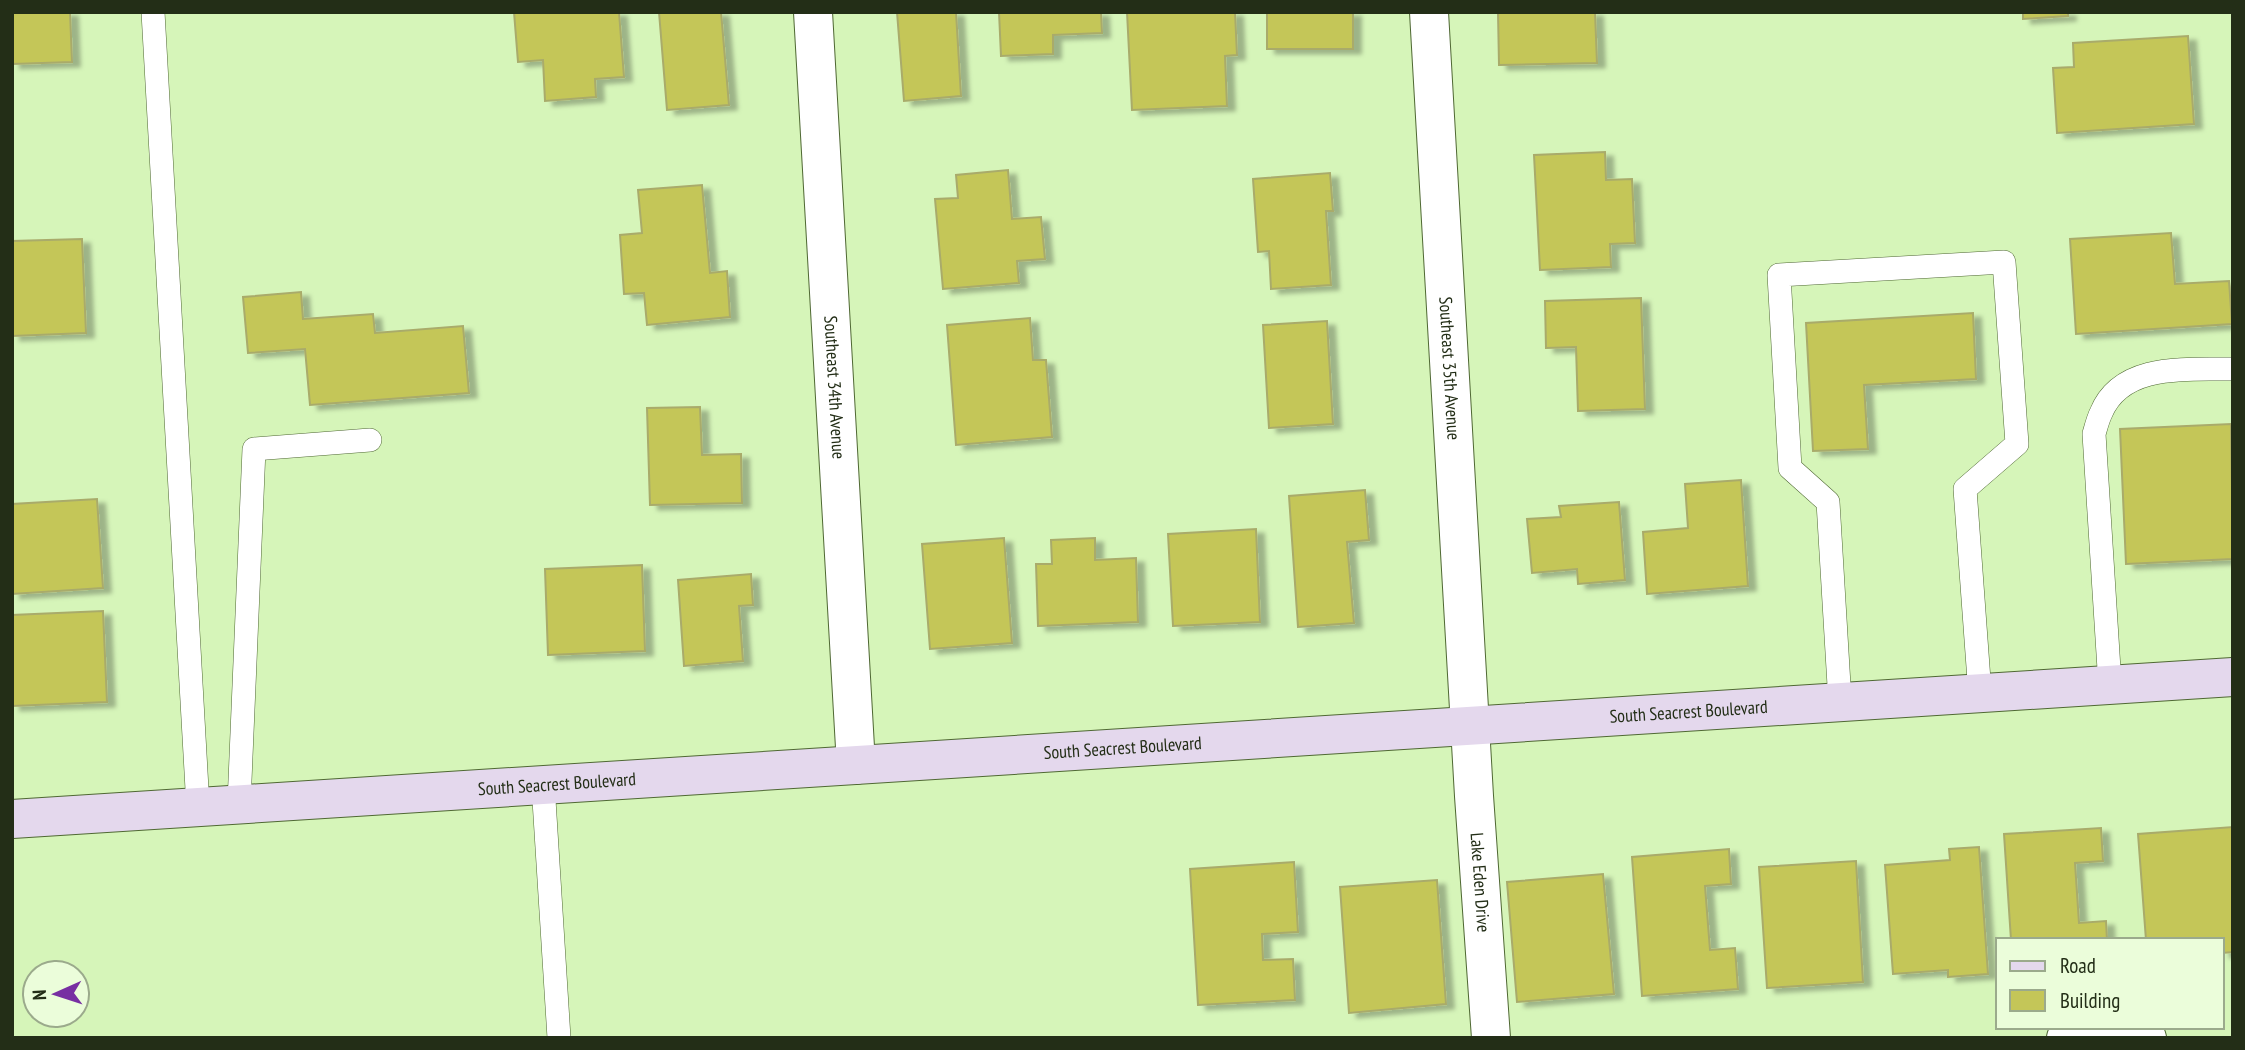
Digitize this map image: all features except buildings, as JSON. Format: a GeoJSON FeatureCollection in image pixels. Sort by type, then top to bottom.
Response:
{"type":"FeatureCollection","features":[{"type":"Feature","properties":{"kind":"street","name":"Southeast 34th Avenue"},"geometry":{"type":"LineString","coordinates":[[813,12],[856,765]]}},
{"type":"Feature","properties":{"kind":"street","name":"Southeast 35th Avenue"},"geometry":{"type":"LineString","coordinates":[[1429,12],[1470,725]]}},
{"type":"Feature","properties":{"kind":"street","name":"South Seacrest Boulevard"},"geometry":{"type":"LineString","coordinates":[[12,819],[2233,677]]}},
{"type":"Feature","properties":{"kind":"street","name":"Lake Eden Drive"},"geometry":{"type":"LineString","coordinates":[[1470,725],[1491,1038]]}},
{"type":"Feature","properties":{"kind":"street"},"geometry":{"type":"LineString","coordinates":[[2066,1038],[2140,1033],[2147,1038]]}},
{"type":"Feature","properties":{"kind":"lane"},"geometry":{"type":"LineString","coordinates":[[153,12],[198,807]]}},
{"type":"Feature","properties":{"kind":"lane"},"geometry":{"type":"LineString","coordinates":[[1840,702],[1828,502],[1790,468],[1779,275],[2004,262],[2017,444],[1965,489],[1980,694]]}},
{"type":"Feature","properties":{"kind":"lane"},"geometry":{"type":"LineString","coordinates":[[2110,685],[2094,434],[2102,411],[2116,391],[2136,378],[2159,371],[2233,369]]}},
{"type":"Feature","properties":{"kind":"lane"},"geometry":{"type":"LineString","coordinates":[[239,804],[254,449],[370,440]]}},
{"type":"Feature","properties":{"kind":"lane"},"geometry":{"type":"LineString","coordinates":[[543,785],[559,1038]]}}]}
